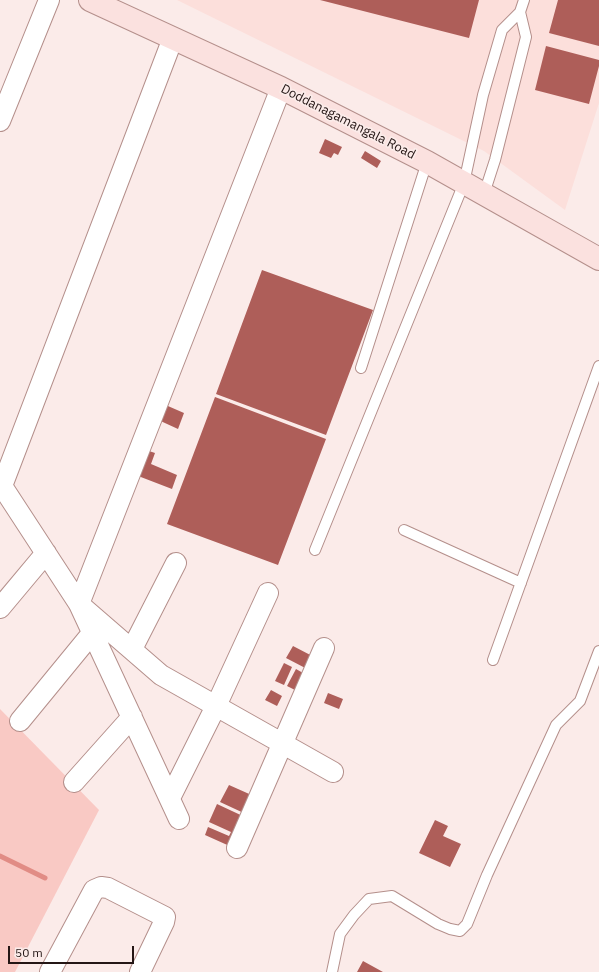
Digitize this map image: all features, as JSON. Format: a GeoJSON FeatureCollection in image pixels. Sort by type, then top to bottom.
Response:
{"type":"FeatureCollection","features":[{"type":"Feature","properties":{"kind":"street"},"geometry":{"type":"LineString","coordinates":[[0,121],[49,0]]}},
{"type":"Feature","properties":{"kind":"street","name":"Doddanagamangala Road"},"geometry":{"type":"LineString","coordinates":[[90,0],[281,88],[427,162],[599,259]]}},
{"type":"Feature","properties":{"kind":"street"},"geometry":{"type":"LineString","coordinates":[[173,38],[1,486],[80,604],[179,819]]}},
{"type":"Feature","properties":{"kind":"street"},"geometry":{"type":"LineString","coordinates":[[80,604],[281,88]]}},
{"type":"Feature","properties":{"kind":"street"},"geometry":{"type":"LineString","coordinates":[[0,608],[46,553]]}},
{"type":"Feature","properties":{"kind":"street"},"geometry":{"type":"LineString","coordinates":[[132,649],[176,563]]}},
{"type":"Feature","properties":{"kind":"street"},"geometry":{"type":"LineString","coordinates":[[170,798],[216,706],[268,593]]}},
{"type":"Feature","properties":{"kind":"street"},"geometry":{"type":"LineString","coordinates":[[80,604],[161,675],[333,772]]}},
{"type":"Feature","properties":{"kind":"street"},"geometry":{"type":"LineString","coordinates":[[20,721],[92,632]]}},
{"type":"Feature","properties":{"kind":"street"},"geometry":{"type":"LineString","coordinates":[[237,848],[324,648]]}},
{"type":"Feature","properties":{"kind":"street"},"geometry":{"type":"LineString","coordinates":[[74,782],[132,717]]}},
{"type":"Feature","properties":{"kind":"street"},"geometry":{"type":"LineString","coordinates":[[50,972],[94,890],[100,887],[108,888],[165,917],[140,972]]}},
{"type":"Feature","properties":{"kind":"lane"},"geometry":{"type":"LineString","coordinates":[[314,550],[464,183],[483,96],[502,30],[520,12],[524,0]]}},
{"type":"Feature","properties":{"kind":"lane"},"geometry":{"type":"LineString","coordinates":[[484,194],[495,160],[526,37],[520,12]]}},
{"type":"Feature","properties":{"kind":"lane"},"geometry":{"type":"LineString","coordinates":[[361,368],[427,162]]}},
{"type":"Feature","properties":{"kind":"lane"},"geometry":{"type":"LineString","coordinates":[[493,660],[599,366]]}},
{"type":"Feature","properties":{"kind":"lane"},"geometry":{"type":"LineString","coordinates":[[404,530],[521,583]]}},
{"type":"Feature","properties":{"kind":"lane"},"geometry":{"type":"LineString","coordinates":[[332,972],[340,934],[354,915],[370,899],[392,896],[438,924],[450,929],[460,931],[467,924],[487,875],[556,725],[580,701],[599,651]]}},
{"type":"Feature","properties":{"kind":"shaded area"},"geometry":{"type":"Polygon","coordinates":[[[177,0],[599,0],[599,103],[565,210],[484,151],[177,0]]]}},
{"type":"Feature","properties":{"kind":"shaded area"},"geometry":{"type":"Polygon","coordinates":[[[0,709],[99,810],[15,972],[0,972],[0,709]]]}},
{"type":"Feature","properties":{"kind":"building"},"geometry":{"type":"Polygon","coordinates":[[[320,0],[479,0],[469,38],[320,0]]]}},
{"type":"Feature","properties":{"kind":"building"},"geometry":{"type":"Polygon","coordinates":[[[558,0],[599,0],[599,46],[549,33],[558,0]]]}},
{"type":"Feature","properties":{"kind":"building"},"geometry":{"type":"Polygon","coordinates":[[[546,46],[599,60],[599,66],[589,104],[535,90],[546,46]]]}},
{"type":"Feature","properties":{"kind":"building"},"geometry":{"type":"Polygon","coordinates":[[[325,139],[342,147],[338,155],[334,153],[331,158],[319,153],[325,139]]]}},
{"type":"Feature","properties":{"kind":"building"},"geometry":{"type":"Polygon","coordinates":[[[365,151],[381,161],[377,168],[361,158],[365,151]]]}},
{"type":"Feature","properties":{"kind":"building"},"geometry":{"type":"Polygon","coordinates":[[[262,270],[373,310],[326,435],[216,394],[262,270]]]}},
{"type":"Feature","properties":{"kind":"building"},"geometry":{"type":"Polygon","coordinates":[[[215,397],[326,439],[278,565],[167,524],[215,397]]]}},
{"type":"Feature","properties":{"kind":"building"},"geometry":{"type":"Polygon","coordinates":[[[161,403],[184,413],[178,429],[154,418],[161,403]]]}},
{"type":"Feature","properties":{"kind":"building"},"geometry":{"type":"Polygon","coordinates":[[[143,449],[155,453],[151,464],[177,475],[172,489],[133,474],[143,449]]]}},
{"type":"Feature","properties":{"kind":"building"},"geometry":{"type":"Polygon","coordinates":[[[293,646],[318,659],[311,671],[286,658],[293,646]]]}},
{"type":"Feature","properties":{"kind":"building"},"geometry":{"type":"Polygon","coordinates":[[[284,663],[292,667],[284,685],[275,681],[284,663]]]}},
{"type":"Feature","properties":{"kind":"building"},"geometry":{"type":"Polygon","coordinates":[[[296,669],[310,677],[301,693],[287,686],[296,669]]]}},
{"type":"Feature","properties":{"kind":"building"},"geometry":{"type":"Polygon","coordinates":[[[271,690],[282,696],[277,706],[265,700],[271,690]]]}},
{"type":"Feature","properties":{"kind":"building"},"geometry":{"type":"Polygon","coordinates":[[[328,693],[343,699],[339,709],[324,703],[328,693]]]}},
{"type":"Feature","properties":{"kind":"building"},"geometry":{"type":"Polygon","coordinates":[[[229,785],[256,797],[248,815],[220,802],[229,785]]]}},
{"type":"Feature","properties":{"kind":"building"},"geometry":{"type":"Polygon","coordinates":[[[217,804],[247,818],[234,848],[205,835],[208,827],[229,836],[231,832],[209,822],[217,804]]]}},
{"type":"Feature","properties":{"kind":"building"},"geometry":{"type":"Polygon","coordinates":[[[435,820],[448,826],[443,836],[461,844],[450,867],[419,853],[435,820]]]}},
{"type":"Feature","properties":{"kind":"building"},"geometry":{"type":"Polygon","coordinates":[[[363,961],[383,972],[357,972],[363,961]]]}},
{"type":"Feature","properties":{"kind":"waterway"},"geometry":{"type":"LineString","coordinates":[[0,856],[45,878]]}}]}
